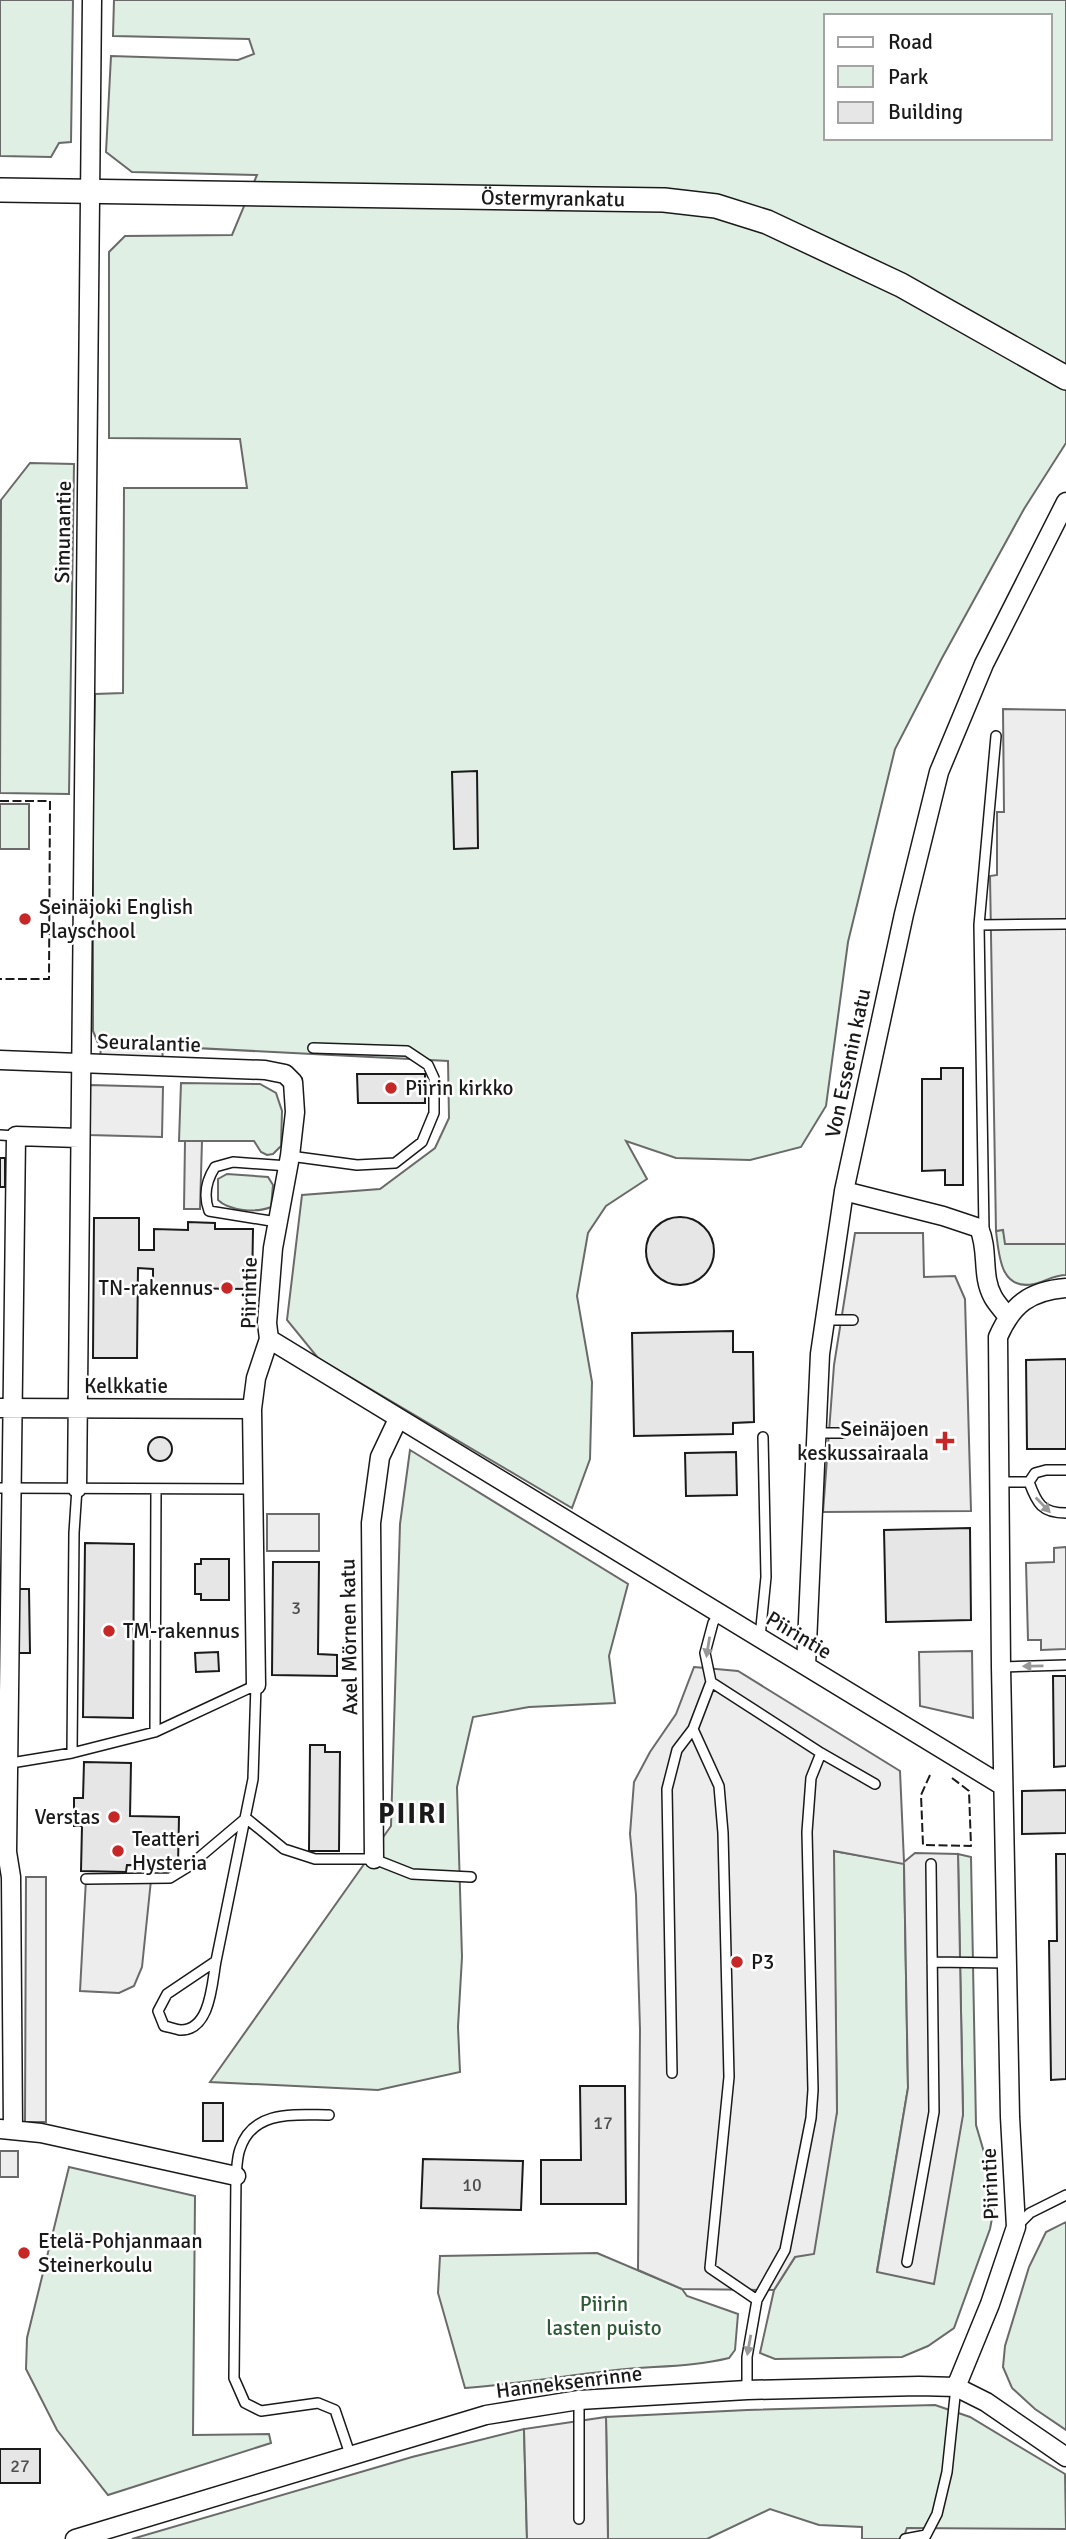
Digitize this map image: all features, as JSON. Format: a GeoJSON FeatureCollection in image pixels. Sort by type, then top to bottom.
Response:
{"type":"FeatureCollection","features":[{"type":"Feature","properties":{"kind":"street","name":"Simunantie"},"geometry":{"type":"LineString","coordinates":[[77,1488],[92,0]]}},
{"type":"Feature","properties":{"kind":"street","name":"Östermyrankatu"},"geometry":{"type":"LineString","coordinates":[[0,190],[664,200],[716,206],[767,222],[901,285],[1066,378]]}},
{"type":"Feature","properties":{"kind":"street","name":"Von Essenin katu"},"geometry":{"type":"LineString","coordinates":[[806,1666],[820,1354],[844,1191],[904,914],[939,772],[984,664],[1066,502]]}},
{"type":"Feature","properties":{"kind":"street","name":"Seuralantie"},"geometry":{"type":"LineString","coordinates":[[0,1060],[265,1070],[285,1074],[293,1082]]}},
{"type":"Feature","properties":{"kind":"street","name":"Piirintie"},"geometry":{"type":"LineString","coordinates":[[293,1082],[295,1112],[273,1248],[267,1323],[270,1339],[1003,1786],[1010,2117],[1016,2227],[990,2304],[956,2387]]}},
{"type":"Feature","properties":{"kind":"street"},"geometry":{"type":"LineString","coordinates":[[79,1138],[8,1136],[4,1764],[7,1852],[11,1877],[7,2129],[41,2133],[236,2176]]}},
{"type":"Feature","properties":{"kind":"street"},"geometry":{"type":"LineString","coordinates":[[844,1191],[979,1228],[984,1238],[992,1296],[1007,1316]]}},
{"type":"Feature","properties":{"kind":"street"},"geometry":{"type":"LineString","coordinates":[[1003,1786],[998,1337],[1014,1307],[1031,1298],[1066,1288]]}},
{"type":"Feature","properties":{"kind":"street"},"geometry":{"type":"LineString","coordinates":[[256,1685],[252,1409],[256,1378],[270,1339]]}},
{"type":"Feature","properties":{"kind":"street","name":"Kelkkatie"},"geometry":{"type":"LineString","coordinates":[[6,1408],[252,1409]]}},
{"type":"Feature","properties":{"kind":"street","name":"Axel Mörnen katu"},"geometry":{"type":"LineString","coordinates":[[374,1859],[371,1523],[380,1457],[398,1419]]}},
{"type":"Feature","properties":{"kind":"street","name":"Hanneksenrinne"},"geometry":{"type":"LineString","coordinates":[[75,2539],[486,2415],[579,2400],[747,2390],[956,2387],[986,2402],[1066,2457]]}},
{"type":"Feature","properties":{"kind":"lane"},"geometry":{"type":"LineString","coordinates":[[984,1238],[979,925],[996,736]]}},
{"type":"Feature","properties":{"kind":"lane"},"geometry":{"type":"LineString","coordinates":[[979,925],[1066,924]]}},
{"type":"Feature","properties":{"kind":"lane"},"geometry":{"type":"LineString","coordinates":[[277,1222],[209,1211],[206,1202],[207,1180],[215,1167],[233,1163],[289,1161],[358,1165],[395,1163],[422,1142],[434,1113],[434,1078],[428,1065],[407,1051],[313,1048]]}},
{"type":"Feature","properties":{"kind":"lane"},"geometry":{"type":"LineString","coordinates":[[825,1320],[853,1320]]}},
{"type":"Feature","properties":{"kind":"lane"},"geometry":{"type":"LineString","coordinates":[[817,1433],[843,1433]]}},
{"type":"Feature","properties":{"kind":"lane"},"geometry":{"type":"LineString","coordinates":[[760,1637],[766,1577],[762,1437]]}},
{"type":"Feature","properties":{"kind":"lane"},"geometry":{"type":"LineString","coordinates":[[1029,1482],[1035,1473],[1066,1470]]}},
{"type":"Feature","properties":{"kind":"lane"},"geometry":{"type":"LineString","coordinates":[[998,1482],[1029,1482]]}},
{"type":"Feature","properties":{"kind":"lane"},"geometry":{"type":"LineString","coordinates":[[1029,1482],[1041,1506],[1051,1513],[1066,1513]]}},
{"type":"Feature","properties":{"kind":"lane"},"geometry":{"type":"LineString","coordinates":[[6,1488],[254,1489]]}},
{"type":"Feature","properties":{"kind":"lane"},"geometry":{"type":"LineString","coordinates":[[72,1753],[74,1533],[77,1488]]}},
{"type":"Feature","properties":{"kind":"lane"},"geometry":{"type":"LineString","coordinates":[[155,1732],[156,1489]]}},
{"type":"Feature","properties":{"kind":"lane"},"geometry":{"type":"LineString","coordinates":[[672,2073],[667,1789],[677,1750],[692,1729],[711,1682],[705,1653],[713,1623],[719,1613]]}},
{"type":"Feature","properties":{"kind":"lane"},"geometry":{"type":"LineString","coordinates":[[1001,1667],[1066,1665]]}},
{"type":"Feature","properties":{"kind":"lane"},"geometry":{"type":"LineString","coordinates":[[711,1682],[821,1753],[875,1784]]}},
{"type":"Feature","properties":{"kind":"lane"},"geometry":{"type":"LineString","coordinates":[[4,1764],[72,1753],[155,1732],[256,1685],[253,1779],[246,1818],[216,1961],[205,2012],[199,2023],[182,2030],[164,2026],[158,2011],[167,1994],[216,1961]]}},
{"type":"Feature","properties":{"kind":"lane"},"geometry":{"type":"LineString","coordinates":[[692,1729],[719,1786],[723,1833],[729,2077],[710,2268],[757,2300]]}},
{"type":"Feature","properties":{"kind":"lane"},"geometry":{"type":"LineString","coordinates":[[747,2390],[747,2357],[757,2300],[785,2250],[811,2118],[813,2090],[807,1832],[811,1778],[821,1753]]}},
{"type":"Feature","properties":{"kind":"lane"},"geometry":{"type":"LineString","coordinates":[[246,1818],[284,1849],[315,1859],[374,1859],[412,1874],[471,1877]]}},
{"type":"Feature","properties":{"kind":"lane"},"geometry":{"type":"LineString","coordinates":[[86,1879],[170,1878],[188,1867],[246,1818]]}},
{"type":"Feature","properties":{"kind":"lane"},"geometry":{"type":"LineString","coordinates":[[908,2262],[934,2112],[931,1864]]}},
{"type":"Feature","properties":{"kind":"lane"},"geometry":{"type":"LineString","coordinates":[[932,1962],[1007,1963]]}},
{"type":"Feature","properties":{"kind":"lane"},"geometry":{"type":"LineString","coordinates":[[329,2115],[276,2116],[253,2127],[240,2148],[236,2176],[234,2378],[245,2403],[261,2411],[318,2403],[335,2410],[351,2454]]}},
{"type":"Feature","properties":{"kind":"lane"},"geometry":{"type":"LineString","coordinates":[[1016,2227],[1030,2213],[1066,2194]]}},
{"type":"Feature","properties":{"kind":"lane"},"geometry":{"type":"LineString","coordinates":[[905,2539],[925,2537],[937,2514],[947,2472],[956,2387]]}},
{"type":"Feature","properties":{"kind":"lane"},"geometry":{"type":"LineString","coordinates":[[579,2400],[579,2519]]}},
{"type":"Feature","properties":{"kind":"green space"},"geometry":{"type":"Polygon","coordinates":[[[0,0],[73,0],[71,142],[59,143],[51,157],[0,156],[0,0]]]}},
{"type":"Feature","properties":{"kind":"green space"},"geometry":{"type":"Polygon","coordinates":[[[114,0],[1066,0],[1066,443],[1024,509],[895,749],[848,942],[826,1106],[801,1147],[750,1160],[676,1158],[626,1141],[647,1179],[606,1206],[588,1233],[577,1296],[592,1382],[590,1459],[572,1508],[318,1358],[287,1320],[302,1195],[380,1189],[435,1148],[449,1118],[448,1061],[98,1043],[93,1031],[95,694],[123,693],[124,488],[247,488],[240,439],[109,438],[109,252],[125,236],[232,235],[257,175],[132,172],[106,152],[111,56],[238,60],[254,54],[249,39],[113,36],[114,0]]]}},
{"type":"Feature","properties":{"kind":"green space"},"geometry":{"type":"Polygon","coordinates":[[[30,463],[74,464],[69,794],[0,793],[1,500],[30,463]]]}},
{"type":"Feature","properties":{"kind":"green space"},"geometry":{"type":"Polygon","coordinates":[[[0,804],[29,804],[29,849],[0,849],[0,804]]]}},
{"type":"Feature","properties":{"kind":"green space"},"geometry":{"type":"Polygon","coordinates":[[[181,1083],[260,1084],[276,1093],[282,1111],[281,1146],[273,1154],[267,1155],[261,1152],[254,1141],[179,1141],[181,1083]]]}},
{"type":"Feature","properties":{"kind":"green space"},"geometry":{"type":"Polygon","coordinates":[[[227,1174],[268,1177],[273,1185],[271,1207],[243,1210],[223,1204],[218,1200],[218,1179],[227,1174]]]}},
{"type":"Feature","properties":{"kind":"green space"},"geometry":{"type":"Polygon","coordinates":[[[1003,1229],[1006,1244],[1066,1244],[1066,1275],[1034,1284],[1014,1282],[1008,1277],[1000,1260],[996,1231],[1003,1229]]]}},
{"type":"Feature","properties":{"kind":"green space"},"geometry":{"type":"Polygon","coordinates":[[[410,1450],[628,1584],[609,1656],[615,1703],[529,1707],[473,1717],[457,1787],[462,1957],[458,2027],[460,2072],[378,2090],[210,2082],[391,1826],[400,1524],[410,1450]]]}},
{"type":"Feature","properties":{"kind":"green space"},"geometry":{"type":"Polygon","coordinates":[[[833,1851],[904,1863],[908,2088],[877,2271],[963,2115],[958,1854],[971,1857],[976,2125],[991,2176],[994,2208],[990,2229],[954,2328],[928,2346],[902,2357],[775,2359],[760,2353],[774,2290],[795,2257],[837,2112],[833,1851]]]}},
{"type":"Feature","properties":{"kind":"green space"},"geometry":{"type":"Polygon","coordinates":[[[69,2167],[195,2196],[193,2435],[269,2434],[271,2443],[108,2495],[57,2430],[26,2369],[27,2338],[69,2167]]]}},
{"type":"Feature","properties":{"kind":"green space"},"geometry":{"type":"Polygon","coordinates":[[[1066,2222],[1066,2430],[1035,2409],[1012,2388],[1003,2367],[1005,2346],[1029,2267],[1046,2232],[1066,2222]]]}},
{"type":"Feature","properties":{"kind":"green space","name":"Piirin lasten puisto"},"geometry":{"type":"Polygon","coordinates":[[[597,2253],[682,2289],[687,2296],[738,2314],[735,2350],[729,2358],[701,2363],[465,2388],[438,2293],[440,2256],[597,2253]]]}},
{"type":"Feature","properties":{"kind":"green space"},"geometry":{"type":"Polygon","coordinates":[[[935,2405],[970,2417],[1065,2474],[1066,2529],[907,2528],[903,2539],[862,2539],[862,2527],[819,2525],[770,2509],[707,2539],[608,2539],[606,2417],[935,2405]]]}},
{"type":"Feature","properties":{"kind":"green space"},"geometry":{"type":"Polygon","coordinates":[[[524,2429],[527,2539],[132,2539],[412,2457],[524,2429]]]}},
{"type":"Feature","properties":{"kind":"shaded area"},"geometry":{"type":"Polygon","coordinates":[[[1003,709],[1066,710],[1066,1244],[1005,1244],[1003,1230],[996,1231],[990,876],[997,875],[997,812],[1004,812],[1003,709]]]}},
{"type":"Feature","properties":{"kind":"shaded area"},"geometry":{"type":"Polygon","coordinates":[[[101,1045],[163,1048],[162,1063],[100,1061],[101,1045]]]}},
{"type":"Feature","properties":{"kind":"shaded area"},"geometry":{"type":"Polygon","coordinates":[[[90,1085],[163,1087],[162,1137],[89,1135],[90,1085]]]}},
{"type":"Feature","properties":{"kind":"shaded area"},"geometry":{"type":"Polygon","coordinates":[[[185,1141],[202,1141],[200,1209],[184,1209],[185,1141]]]}},
{"type":"Feature","properties":{"kind":"shaded area"},"geometry":{"type":"Polygon","coordinates":[[[855,1233],[923,1233],[924,1277],[955,1276],[965,1299],[971,1511],[823,1512],[834,1365],[855,1233]]]}},
{"type":"Feature","properties":{"kind":"shaded area"},"geometry":{"type":"Polygon","coordinates":[[[267,1514],[319,1514],[319,1551],[267,1551],[267,1514]]]}},
{"type":"Feature","properties":{"kind":"shaded area"},"geometry":{"type":"Polygon","coordinates":[[[1066,1547],[1066,1649],[1041,1650],[1041,1640],[1028,1640],[1026,1563],[1054,1562],[1054,1548],[1066,1547]]]}},
{"type":"Feature","properties":{"kind":"shaded area"},"geometry":{"type":"Polygon","coordinates":[[[972,1651],[973,1718],[920,1706],[919,1652],[972,1651]]]}},
{"type":"Feature","properties":{"kind":"shaded area","name":"P3"},"geometry":{"type":"Polygon","coordinates":[[[694,1667],[738,1671],[900,1771],[904,1862],[915,1853],[958,1854],[963,2115],[934,2284],[877,2272],[908,2088],[904,1864],[834,1851],[837,2112],[814,2254],[795,2257],[774,2290],[682,2289],[638,2270],[640,2030],[636,1895],[630,1834],[634,1782],[650,1752],[676,1714],[694,1667]]]}},
{"type":"Feature","properties":{"kind":"shaded area"},"geometry":{"type":"Polygon","coordinates":[[[26,1877],[46,1877],[46,2122],[25,2122],[26,1877]]]}},
{"type":"Feature","properties":{"kind":"shaded area"},"geometry":{"type":"Polygon","coordinates":[[[86,1879],[151,1880],[142,1967],[134,1986],[119,1993],[80,1991],[86,1879]]]}},
{"type":"Feature","properties":{"kind":"shaded area"},"geometry":{"type":"Polygon","coordinates":[[[0,2151],[18,2151],[18,2177],[0,2177],[0,2151]]]}},
{"type":"Feature","properties":{"kind":"shaded area"},"geometry":{"type":"Polygon","coordinates":[[[606,2417],[608,2539],[527,2539],[524,2429],[606,2417]]]}},
{"type":"Feature","properties":{"kind":"building"},"geometry":{"type":"Polygon","coordinates":[[[477,771],[478,848],[454,849],[452,772],[477,771]]]}},
{"type":"Feature","properties":{"kind":"building"},"geometry":{"type":"Polygon","coordinates":[[[941,1068],[963,1068],[963,1185],[945,1185],[945,1170],[922,1171],[922,1079],[941,1079],[941,1068]]]}},
{"type":"Feature","properties":{"kind":"building","name":"Piirin kirkko"},"geometry":{"type":"Polygon","coordinates":[[[357,1074],[425,1074],[425,1103],[358,1103],[357,1074]]]}},
{"type":"Feature","properties":{"kind":"building"},"geometry":{"type":"Polygon","coordinates":[[[0,1158],[5,1158],[5,1187],[0,1187],[0,1158]]]}},
{"type":"Feature","properties":{"kind":"building"},"geometry":{"type":"Polygon","coordinates":[[[680,1217],[693,1220],[704,1227],[711,1238],[714,1251],[711,1264],[704,1275],[693,1282],[680,1285],[667,1282],[656,1275],[649,1264],[646,1251],[649,1238],[656,1227],[667,1220],[680,1217]]]}},
{"type":"Feature","properties":{"kind":"building","name":"TN-rakennus"},"geometry":{"type":"Polygon","coordinates":[[[94,1218],[139,1218],[139,1250],[154,1250],[154,1229],[188,1230],[188,1222],[215,1223],[215,1229],[253,1229],[252,1289],[153,1288],[153,1269],[138,1268],[137,1358],[93,1358],[94,1218]]]}},
{"type":"Feature","properties":{"kind":"building"},"geometry":{"type":"Polygon","coordinates":[[[733,1331],[733,1352],[753,1352],[754,1422],[733,1423],[733,1434],[634,1436],[632,1333],[733,1331]]]}},
{"type":"Feature","properties":{"kind":"building"},"geometry":{"type":"Polygon","coordinates":[[[1066,1359],[1066,1449],[1027,1449],[1026,1360],[1066,1359]]]}},
{"type":"Feature","properties":{"kind":"building"},"geometry":{"type":"Polygon","coordinates":[[[155,1437],[165,1437],[172,1444],[172,1454],[165,1461],[155,1461],[148,1454],[148,1444],[155,1437]]]}},
{"type":"Feature","properties":{"kind":"building"},"geometry":{"type":"Polygon","coordinates":[[[736,1452],[737,1495],[686,1496],[685,1453],[736,1452]]]}},
{"type":"Feature","properties":{"kind":"building"},"geometry":{"type":"Polygon","coordinates":[[[970,1528],[971,1620],[886,1622],[884,1530],[970,1528]]]}},
{"type":"Feature","properties":{"kind":"building","name":"TM-rakennus"},"geometry":{"type":"Polygon","coordinates":[[[85,1543],[134,1544],[133,1718],[83,1717],[85,1543]]]}},
{"type":"Feature","properties":{"kind":"building"},"geometry":{"type":"Polygon","coordinates":[[[201,1559],[229,1559],[229,1600],[201,1600],[201,1594],[195,1594],[195,1564],[201,1564],[201,1559]]]}},
{"type":"Feature","properties":{"kind":"building"},"geometry":{"type":"Polygon","coordinates":[[[273,1562],[319,1562],[318,1654],[337,1655],[337,1676],[272,1675],[273,1562]]]}},
{"type":"Feature","properties":{"kind":"building"},"geometry":{"type":"Polygon","coordinates":[[[16,1589],[29,1589],[30,1653],[17,1653],[16,1589]]]}},
{"type":"Feature","properties":{"kind":"building"},"geometry":{"type":"Polygon","coordinates":[[[218,1652],[219,1671],[196,1672],[195,1653],[218,1652]]]}},
{"type":"Feature","properties":{"kind":"building"},"geometry":{"type":"Polygon","coordinates":[[[1053,1676],[1066,1676],[1066,1766],[1054,1767],[1053,1676]]]}},
{"type":"Feature","properties":{"kind":"building"},"geometry":{"type":"Polygon","coordinates":[[[310,1745],[325,1745],[325,1752],[340,1752],[339,1851],[309,1851],[310,1745]]]}},
{"type":"Feature","properties":{"kind":"building","name":"Verstas"},"geometry":{"type":"Polygon","coordinates":[[[84,1762],[131,1763],[130,1816],[179,1817],[178,1866],[127,1865],[126,1872],[81,1871],[82,1826],[74,1826],[74,1798],[83,1798],[84,1762]]]}},
{"type":"Feature","properties":{"kind":"building"},"geometry":{"type":"Polygon","coordinates":[[[1066,1790],[1066,1833],[1022,1834],[1022,1791],[1066,1790]]]}},
{"type":"Feature","properties":{"kind":"building"},"geometry":{"type":"Polygon","coordinates":[[[1056,1854],[1066,1854],[1066,2079],[1051,2080],[1049,1941],[1057,1941],[1056,1854]]]}},
{"type":"Feature","properties":{"kind":"building"},"geometry":{"type":"Polygon","coordinates":[[[580,2086],[625,2086],[626,2204],[541,2204],[541,2160],[581,2160],[580,2086]]]}},
{"type":"Feature","properties":{"kind":"building"},"geometry":{"type":"Polygon","coordinates":[[[203,2103],[223,2103],[223,2141],[203,2141],[203,2103]]]}},
{"type":"Feature","properties":{"kind":"building"},"geometry":{"type":"Polygon","coordinates":[[[423,2159],[523,2161],[521,2210],[421,2208],[423,2159]]]}},
{"type":"Feature","properties":{"kind":"building"},"geometry":{"type":"Polygon","coordinates":[[[0,2449],[40,2449],[40,2483],[0,2483],[0,2449]]]}},
{"type":"Feature","properties":{"kind":"fence"},"geometry":{"type":"LineString","coordinates":[[0,801],[50,801],[49,979],[0,979]]}},
{"type":"Feature","properties":{"kind":"fence"},"geometry":{"type":"LineString","coordinates":[[930,1775],[921,1795],[923,1845],[971,1846],[969,1791],[952,1778]]}},
{"type":"Feature","properties":{"kind":"place","name":"Seinäjoki English Playschool"},"geometry":{"type":"Point","coordinates":[25,919]}},
{"type":"Feature","properties":{"kind":"place","name":"Piirin kirkko"},"geometry":{"type":"Point","coordinates":[391,1088]}},
{"type":"Feature","properties":{"kind":"place","name":"TN-rakennus"},"geometry":{"type":"Point","coordinates":[227,1288]}},
{"type":"Feature","properties":{"kind":"place","name":"Seinäjoen keskussairaala"},"geometry":{"type":"Point","coordinates":[945,1441]}},
{"type":"Feature","properties":{"kind":"place","name":"TM-rakennus"},"geometry":{"type":"Point","coordinates":[109,1631]}},
{"type":"Feature","properties":{"kind":"place","name":"Verstas"},"geometry":{"type":"Point","coordinates":[114,1817]}},
{"type":"Feature","properties":{"kind":"place","name":"Teatteri Hysteria"},"geometry":{"type":"Point","coordinates":[118,1851]}},
{"type":"Feature","properties":{"kind":"place","name":"P3"},"geometry":{"type":"Point","coordinates":[737,1962]}},
{"type":"Feature","properties":{"kind":"place","name":"Etelä-Pohjanmaan Steinerkoulu"},"geometry":{"type":"Point","coordinates":[24,2253]}},
{"type":"Feature","properties":{"kind":"district","name":"PIIRI"},"geometry":{"type":"Point","coordinates":[413,1813]}}]}
